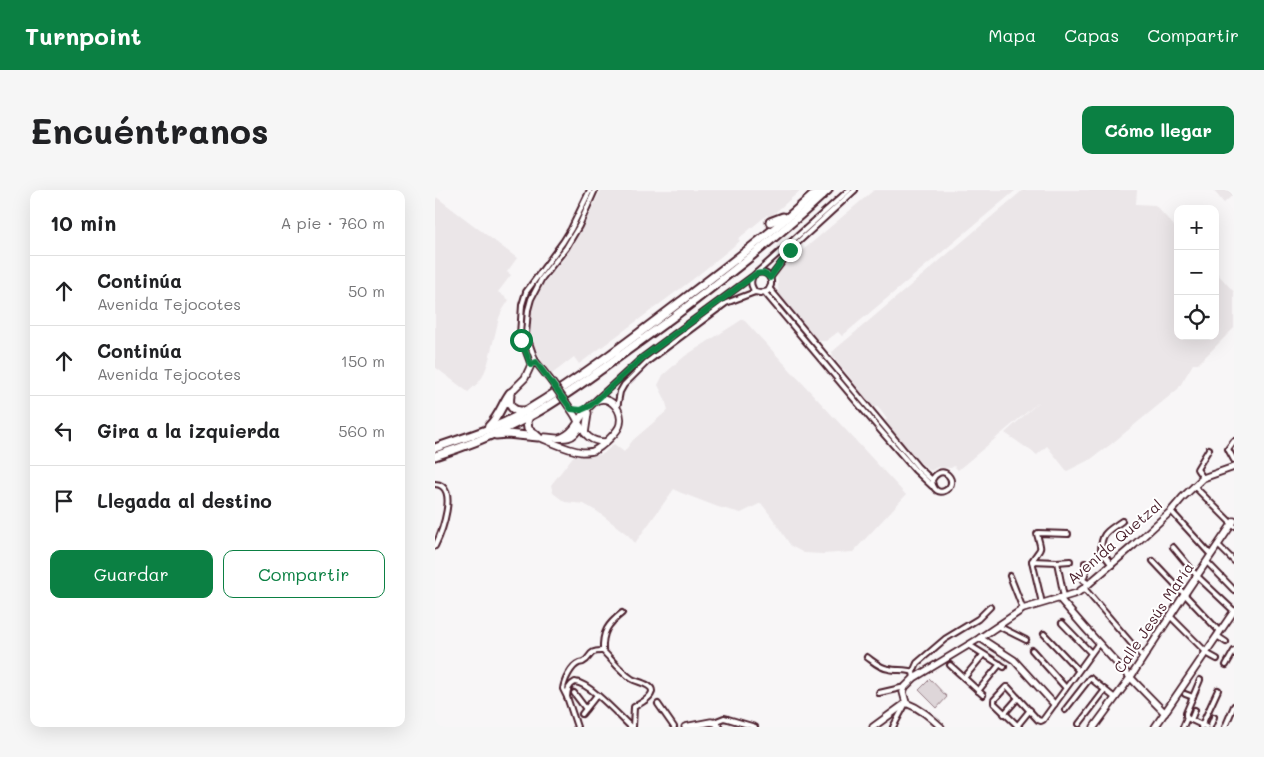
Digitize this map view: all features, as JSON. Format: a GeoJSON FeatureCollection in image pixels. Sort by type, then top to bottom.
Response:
{"type":"FeatureCollection","features":[{"type":"Feature","properties":{"kind":"highway"},"geometry":{"type":"LineString","coordinates":[[510,393],[509,402],[513,410],[528,413],[649,326],[729,265],[819,190]]}},
{"type":"Feature","properties":{"kind":"highway"},"geometry":{"type":"LineString","coordinates":[[435,456],[563,397],[676,315],[757,252],[828,190]]}},
{"type":"Feature","properties":{"kind":"highway"},"geometry":{"type":"LineString","coordinates":[[770,222],[783,217],[812,197]]}},
{"type":"Feature","properties":{"kind":"highway"},"geometry":{"type":"LineString","coordinates":[[729,265],[739,254],[743,246]]}},
{"type":"Feature","properties":{"kind":"highway"},"geometry":{"type":"LineString","coordinates":[[485,434],[510,393]]}},
{"type":"Feature","properties":{"kind":"highway"},"geometry":{"type":"LineString","coordinates":[[528,413],[528,429],[538,437]]}},
{"type":"Feature","properties":{"kind":"highway"},"geometry":{"type":"LineString","coordinates":[[435,448],[485,434],[538,437]]}},
{"type":"Feature","properties":{"kind":"main road"},"geometry":{"type":"LineString","coordinates":[[510,393],[525,378],[534,364],[551,381],[585,433],[593,440],[605,442]]}},
{"type":"Feature","properties":{"kind":"main road"},"geometry":{"type":"LineString","coordinates":[[596,400],[608,401],[617,408],[621,418],[618,429],[593,451],[582,452],[538,437],[560,438],[569,433],[579,424],[596,400]]}},
{"type":"Feature","properties":{"kind":"main road"},"geometry":{"type":"LineString","coordinates":[[569,407],[581,410],[590,406]]}},
{"type":"Feature","properties":{"kind":"main road"},"geometry":{"type":"LineString","coordinates":[[585,433],[590,406]]}},
{"type":"Feature","properties":{"kind":"main road","name":"Avenida Quetzal"},"geometry":{"type":"LineString","coordinates":[[905,687],[913,675],[969,645],[1023,609],[1073,595],[1087,586],[1171,511],[1203,478],[1234,467]]}},
{"type":"Feature","properties":{"kind":"main road","name":"Calle Jesús María"},"geometry":{"type":"LineString","coordinates":[[1097,726],[1233,524]]}},
{"type":"Feature","properties":{"kind":"main road"},"geometry":{"type":"LineString","coordinates":[[1061,598],[1098,644],[1165,713]]}},
{"type":"Feature","properties":{"kind":"main road"},"geometry":{"type":"LineString","coordinates":[[1155,727],[1218,634],[1231,621],[1234,611]]}},
{"type":"Feature","properties":{"kind":"main road"},"geometry":{"type":"LineString","coordinates":[[980,638],[1015,660],[1054,704]]}},
{"type":"Feature","properties":{"kind":"main road"},"geometry":{"type":"LineString","coordinates":[[905,687],[903,692],[906,703]]}},
{"type":"Feature","properties":{"kind":"main road"},"geometry":{"type":"LineString","coordinates":[[873,727],[906,703]]}},
{"type":"Feature","properties":{"kind":"main road"},"geometry":{"type":"LineString","coordinates":[[906,703],[918,708],[941,727]]}},
{"type":"Feature","properties":{"kind":"main road"},"geometry":{"type":"LineString","coordinates":[[685,727],[714,725]]}},
{"type":"Feature","properties":{"kind":"street"},"geometry":{"type":"LineString","coordinates":[[534,364],[520,335],[523,299],[571,229],[590,190]]}},
{"type":"Feature","properties":{"kind":"street"},"geometry":{"type":"LineString","coordinates":[[534,364],[525,334],[531,299],[542,278],[566,248],[579,226],[595,190]]}},
{"type":"Feature","properties":{"kind":"street"},"geometry":{"type":"LineString","coordinates":[[596,400],[642,358],[754,275],[849,190]]}},
{"type":"Feature","properties":{"kind":"street"},"geometry":{"type":"LineString","coordinates":[[770,278],[795,245],[855,190]]}},
{"type":"Feature","properties":{"kind":"street"},"geometry":{"type":"LineString","coordinates":[[761,272],[767,274],[770,278],[772,281],[770,289],[765,293],[755,292],[751,287],[754,275],[761,272]]}},
{"type":"Feature","properties":{"kind":"street"},"geometry":{"type":"LineString","coordinates":[[770,289],[918,467],[932,480]]}},
{"type":"Feature","properties":{"kind":"street"},"geometry":{"type":"LineString","coordinates":[[617,408],[620,392],[624,385],[647,362],[726,303],[755,292]]}},
{"type":"Feature","properties":{"kind":"street"},"geometry":{"type":"LineString","coordinates":[[765,293],[881,431],[936,491],[941,492],[951,486],[949,476],[945,472],[939,472],[932,480],[932,486]]}},
{"type":"Feature","properties":{"kind":"street"},"geometry":{"type":"LineString","coordinates":[[1234,441],[1228,449],[1234,460]]}},
{"type":"Feature","properties":{"kind":"street"},"geometry":{"type":"LineString","coordinates":[[1203,478],[1197,469],[1209,450]]}},
{"type":"Feature","properties":{"kind":"street"},"geometry":{"type":"LineString","coordinates":[[435,484],[444,487],[448,503],[441,532],[435,546]]}},
{"type":"Feature","properties":{"kind":"street"},"geometry":{"type":"LineString","coordinates":[[1194,486],[1233,524]]}},
{"type":"Feature","properties":{"kind":"street"},"geometry":{"type":"LineString","coordinates":[[1171,511],[1211,555]]}},
{"type":"Feature","properties":{"kind":"street"},"geometry":{"type":"LineString","coordinates":[[1112,565],[1101,551],[1103,537],[1122,521]]}},
{"type":"Feature","properties":{"kind":"street"},"geometry":{"type":"LineString","coordinates":[[1042,603],[1032,561],[1041,548],[1037,536],[1038,533],[1068,534]]}},
{"type":"Feature","properties":{"kind":"street"},"geometry":{"type":"LineString","coordinates":[[1218,545],[1234,562]]}},
{"type":"Feature","properties":{"kind":"street"},"geometry":{"type":"LineString","coordinates":[[1173,547],[1197,576],[1234,611]]}},
{"type":"Feature","properties":{"kind":"street"},"geometry":{"type":"LineString","coordinates":[[1032,561],[1057,562],[1070,560]]}},
{"type":"Feature","properties":{"kind":"street"},"geometry":{"type":"LineString","coordinates":[[1153,561],[1226,642]]}},
{"type":"Feature","properties":{"kind":"street"},"geometry":{"type":"LineString","coordinates":[[1057,562],[1061,598]]}},
{"type":"Feature","properties":{"kind":"street"},"geometry":{"type":"LineString","coordinates":[[1207,562],[1234,590]]}},
{"type":"Feature","properties":{"kind":"street"},"geometry":{"type":"LineString","coordinates":[[1085,563],[1083,580],[1143,657]]}},
{"type":"Feature","properties":{"kind":"street"},"geometry":{"type":"LineString","coordinates":[[1010,576],[1023,609]]}},
{"type":"Feature","properties":{"kind":"street"},"geometry":{"type":"LineString","coordinates":[[867,657],[883,668],[908,670],[913,675],[917,664],[940,643],[978,619],[991,608]]}},
{"type":"Feature","properties":{"kind":"street"},"geometry":{"type":"LineString","coordinates":[[603,651],[602,642],[606,630],[615,618],[622,613]]}},
{"type":"Feature","properties":{"kind":"street"},"geometry":{"type":"LineString","coordinates":[[1170,616],[1206,652],[1217,659]]}},
{"type":"Feature","properties":{"kind":"street"},"geometry":{"type":"LineString","coordinates":[[1062,623],[1091,653]]}},
{"type":"Feature","properties":{"kind":"street"},"geometry":{"type":"LineString","coordinates":[[999,626],[1026,640]]}},
{"type":"Feature","properties":{"kind":"street"},"geometry":{"type":"LineString","coordinates":[[1044,634],[1078,670]]}},
{"type":"Feature","properties":{"kind":"street"},"geometry":{"type":"LineString","coordinates":[[1030,710],[1018,726],[993,703],[1005,688],[1008,687],[1041,721],[1043,720],[1065,687],[1098,644]]}},
{"type":"Feature","properties":{"kind":"street"},"geometry":{"type":"LineString","coordinates":[[969,645],[1002,666],[978,690]]}},
{"type":"Feature","properties":{"kind":"street"},"geometry":{"type":"LineString","coordinates":[[577,727],[563,689],[566,678],[577,664],[586,661],[591,653],[597,650],[603,651],[633,680],[651,689],[652,693],[650,696],[635,708],[632,727]]}},
{"type":"Feature","properties":{"kind":"street"},"geometry":{"type":"LineString","coordinates":[[1032,650],[1065,687]]}},
{"type":"Feature","properties":{"kind":"street"},"geometry":{"type":"LineString","coordinates":[[1226,665],[1234,650]]}},
{"type":"Feature","properties":{"kind":"street"},"geometry":{"type":"LineString","coordinates":[[964,678],[983,655]]}},
{"type":"Feature","properties":{"kind":"street"},"geometry":{"type":"LineString","coordinates":[[950,665],[983,695]]}},
{"type":"Feature","properties":{"kind":"street"},"geometry":{"type":"LineString","coordinates":[[1065,710],[1090,678],[1115,698]]}},
{"type":"Feature","properties":{"kind":"street"},"geometry":{"type":"LineString","coordinates":[[1200,680],[1186,716],[1205,726]]}},
{"type":"Feature","properties":{"kind":"street"},"geometry":{"type":"LineString","coordinates":[[567,697],[572,683],[582,683],[632,727]]}},
{"type":"Feature","properties":{"kind":"street"},"geometry":{"type":"LineString","coordinates":[[879,692],[905,687]]}},
{"type":"Feature","properties":{"kind":"street"},"geometry":{"type":"LineString","coordinates":[[1079,724],[1105,690]]}},
{"type":"Feature","properties":{"kind":"street"},"geometry":{"type":"LineString","coordinates":[[1205,726],[1218,690]]}},
{"type":"Feature","properties":{"kind":"street"},"geometry":{"type":"LineString","coordinates":[[574,693],[586,709]]}},
{"type":"Feature","properties":{"kind":"street"},"geometry":{"type":"LineString","coordinates":[[1185,694],[1193,697]]}},
{"type":"Feature","properties":{"kind":"street"},"geometry":{"type":"LineString","coordinates":[[582,714],[597,695]]}},
{"type":"Feature","properties":{"kind":"street"},"geometry":{"type":"LineString","coordinates":[[1005,714],[1018,698]]}},
{"type":"Feature","properties":{"kind":"street"},"geometry":{"type":"LineString","coordinates":[[893,727],[906,703]]}},
{"type":"Feature","properties":{"kind":"street"},"geometry":{"type":"LineString","coordinates":[[1205,703],[1211,706]]}},
{"type":"Feature","properties":{"kind":"street"},"geometry":{"type":"LineString","coordinates":[[659,704],[674,727]]}},
{"type":"Feature","properties":{"kind":"street"},"geometry":{"type":"LineString","coordinates":[[1225,727],[1234,706]]}},
{"type":"Feature","properties":{"kind":"street"},"geometry":{"type":"LineString","coordinates":[[1183,727],[1195,710]]}},
{"type":"Feature","properties":{"kind":"street"},"geometry":{"type":"LineString","coordinates":[[1205,726],[1214,717]]}},
{"type":"Feature","properties":{"kind":"street"},"geometry":{"type":"LineString","coordinates":[[714,725],[724,718],[755,727]]}},
{"type":"Feature","properties":{"kind":"shaded area"},"geometry":{"type":"Polygon","coordinates":[[[601,190],[801,190],[770,217],[767,215],[738,239],[740,241],[692,280],[579,364],[574,357],[552,374],[544,366],[530,336],[529,318],[532,304],[540,288],[574,244],[601,190]]]}},
{"type":"Feature","properties":{"kind":"shaded area"},"geometry":{"type":"Polygon","coordinates":[[[874,190],[1016,190],[842,336],[838,332],[826,341],[818,341],[779,295],[777,272],[874,190]]]}},
{"type":"Feature","properties":{"kind":"shaded area"},"geometry":{"type":"Polygon","coordinates":[[[1023,190],[1137,190],[1136,204],[1155,205],[1174,226],[1174,340],[1219,340],[1219,275],[1234,292],[1234,328],[1198,364],[1193,364],[1178,389],[1110,445],[1091,459],[1067,471],[1047,446],[1037,455],[1005,433],[1040,401],[958,470],[954,466],[951,468],[938,467],[929,470],[911,454],[890,429],[885,421],[887,419],[878,407],[873,407],[833,356],[832,352],[1023,190]]]}},
{"type":"Feature","properties":{"kind":"shaded area"},"geometry":{"type":"Polygon","coordinates":[[[1213,190],[1234,190],[1234,194],[1224,203],[1213,190]]]}},
{"type":"Feature","properties":{"kind":"shaded area"},"geometry":{"type":"Polygon","coordinates":[[[435,196],[517,258],[507,272],[511,275],[498,292],[509,300],[499,318],[488,363],[483,376],[468,392],[435,367],[435,196]]]}},
{"type":"Feature","properties":{"kind":"shaded area"},"geometry":{"type":"Polygon","coordinates":[[[743,319],[906,495],[853,552],[804,553],[791,546],[761,503],[741,513],[718,507],[674,489],[635,543],[628,535],[598,512],[584,504],[565,502],[553,493],[551,485],[575,454],[584,457],[603,454],[614,444],[624,452],[633,440],[668,410],[658,385],[663,375],[685,356],[743,319]]]}},
{"type":"Feature","properties":{"kind":"shaded area"},"geometry":{"type":"Polygon","coordinates":[[[930,679],[947,697],[937,708],[919,690],[930,679]]]}},
{"type":"Feature","properties":{"kind":"route"},"geometry":{"type":"LineString","coordinates":[[521,340],[531,365],[536,362],[571,409],[575,411],[585,409],[642,358],[756,274],[761,272],[767,274],[770,278],[790,250]]}}]}
